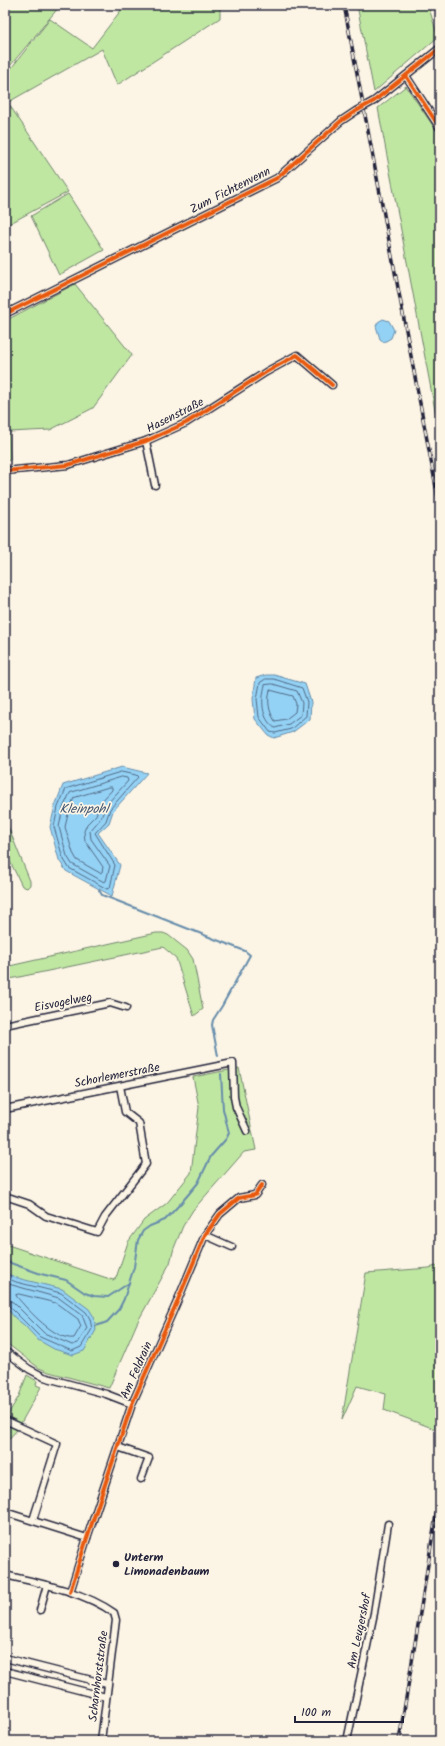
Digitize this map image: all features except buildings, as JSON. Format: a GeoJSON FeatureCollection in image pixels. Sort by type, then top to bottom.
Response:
{"type":"FeatureCollection","features":[{"type":"Feature","properties":{"kind":"street","name":"Zum Fichtenvenn"},"geometry":{"type":"LineString","coordinates":[[5,314],[276,178],[341,122],[356,111],[374,102],[440,48]]}},
{"type":"Feature","properties":{"kind":"street"},"geometry":{"type":"LineString","coordinates":[[406,76],[440,128]]}},
{"type":"Feature","properties":{"kind":"street","name":"Hasenstraße"},"geometry":{"type":"LineString","coordinates":[[5,471],[68,465],[146,441],[186,423],[266,372],[297,355],[332,385]]}},
{"type":"Feature","properties":{"kind":"street","name":"Hasenstraße"},"geometry":{"type":"LineString","coordinates":[[146,441],[155,485]]}},
{"type":"Feature","properties":{"kind":"street","name":"Eisvogelweg"},"geometry":{"type":"LineString","coordinates":[[5,1025],[110,1003],[126,1008]]}},
{"type":"Feature","properties":{"kind":"street","name":"Schorlemerstraße"},"geometry":{"type":"LineString","coordinates":[[5,1109],[233,1063],[235,1102],[247,1131]]}},
{"type":"Feature","properties":{"kind":"street"},"geometry":{"type":"LineString","coordinates":[[5,1196],[29,1204],[46,1216],[97,1232],[105,1217],[146,1164],[139,1123],[125,1112],[120,1086]]}},
{"type":"Feature","properties":{"kind":"street","name":"Am Feldrain"},"geometry":{"type":"LineString","coordinates":[[70,1592],[86,1538],[132,1404],[205,1236],[220,1214],[239,1198],[255,1195],[262,1185]]}},
{"type":"Feature","properties":{"kind":"street"},"geometry":{"type":"LineString","coordinates":[[205,1236],[232,1248]]}},
{"type":"Feature","properties":{"kind":"street"},"geometry":{"type":"LineString","coordinates":[[5,1351],[29,1369],[44,1377],[106,1394],[132,1404]]}},
{"type":"Feature","properties":{"kind":"street"},"geometry":{"type":"LineString","coordinates":[[5,1420],[57,1444],[32,1520]]}},
{"type":"Feature","properties":{"kind":"street"},"geometry":{"type":"LineString","coordinates":[[118,1447],[149,1458],[141,1479]]}},
{"type":"Feature","properties":{"kind":"street"},"geometry":{"type":"LineString","coordinates":[[5,1512],[86,1538]]}},
{"type":"Feature","properties":{"kind":"street","name":"Am Leugershof"},"geometry":{"type":"LineString","coordinates":[[347,1741],[374,1613],[388,1524]]}},
{"type":"Feature","properties":{"kind":"street"},"geometry":{"type":"LineString","coordinates":[[5,1576],[47,1585],[70,1592]]}},
{"type":"Feature","properties":{"kind":"street"},"geometry":{"type":"LineString","coordinates":[[40,1610],[47,1585]]}},
{"type":"Feature","properties":{"kind":"street","name":"Scharnhorststraße"},"geometry":{"type":"LineString","coordinates":[[70,1592],[108,1608],[114,1613],[116,1620],[101,1741]]}},
{"type":"Feature","properties":{"kind":"street"},"geometry":{"type":"LineString","coordinates":[[5,1658],[107,1684]]}},
{"type":"Feature","properties":{"kind":"street"},"geometry":{"type":"LineString","coordinates":[[5,1671],[106,1697]]}},
{"type":"Feature","properties":{"kind":"green space"},"geometry":{"type":"Polygon","coordinates":[[[5,5],[56,5],[59,7],[5,72],[5,5]]]}},
{"type":"Feature","properties":{"kind":"green space"},"geometry":{"type":"Polygon","coordinates":[[[125,5],[220,5],[220,18],[117,85],[102,49],[5,104],[5,76],[50,19],[92,48],[125,5]]]}},
{"type":"Feature","properties":{"kind":"green space"},"geometry":{"type":"Polygon","coordinates":[[[357,5],[428,5],[438,37],[374,92],[357,5]]]}},
{"type":"Feature","properties":{"kind":"green space"},"geometry":{"type":"Polygon","coordinates":[[[406,86],[440,136],[440,437],[378,108],[406,86]]]}},
{"type":"Feature","properties":{"kind":"green space"},"geometry":{"type":"Polygon","coordinates":[[[8,103],[68,192],[5,226],[5,105],[8,103]]]}},
{"type":"Feature","properties":{"kind":"green space"},"geometry":{"type":"Polygon","coordinates":[[[68,194],[104,250],[59,275],[31,216],[68,194]]]}},
{"type":"Feature","properties":{"kind":"green space"},"geometry":{"type":"Polygon","coordinates":[[[75,284],[132,355],[93,408],[50,430],[9,432],[10,460],[5,461],[5,321],[75,284]]]}},
{"type":"Feature","properties":{"kind":"green space"},"geometry":{"type":"Polygon","coordinates":[[[5,819],[30,881],[30,885],[27,888],[22,886],[5,851],[5,819]]]}},
{"type":"Feature","properties":{"kind":"green space"},"geometry":{"type":"Polygon","coordinates":[[[156,933],[168,935],[187,950],[193,959],[203,1009],[194,1016],[176,958],[163,947],[5,980],[5,967],[156,933]]]}},
{"type":"Feature","properties":{"kind":"green space"},"geometry":{"type":"Polygon","coordinates":[[[239,1068],[256,1150],[244,1152],[193,1210],[183,1226],[170,1263],[137,1323],[109,1388],[39,1368],[5,1342],[5,1244],[113,1280],[116,1278],[128,1242],[144,1220],[167,1203],[191,1173],[199,1107],[193,1077],[239,1068]]]}},
{"type":"Feature","properties":{"kind":"green space"},"geometry":{"type":"Polygon","coordinates":[[[440,1265],[440,1395],[435,1429],[384,1410],[386,1394],[357,1386],[342,1420],[366,1273],[429,1268],[440,1265]]]}},
{"type":"Feature","properties":{"kind":"green space"},"geometry":{"type":"Polygon","coordinates":[[[27,1375],[37,1381],[36,1385],[41,1387],[21,1423],[7,1416],[19,1396],[27,1375]]]}},
{"type":"Feature","properties":{"kind":"green space"},"geometry":{"type":"Polygon","coordinates":[[[5,1424],[17,1430],[5,1443],[5,1424]]]}},
{"type":"Feature","properties":{"kind":"water"},"geometry":{"type":"Polygon","coordinates":[[[383,319],[389,321],[394,330],[391,338],[384,342],[380,339],[376,326],[378,322],[383,319]]]}},
{"type":"Feature","properties":{"kind":"water"},"geometry":{"type":"Polygon","coordinates":[[[266,675],[274,675],[305,684],[311,702],[310,719],[293,732],[274,738],[268,735],[255,719],[253,699],[256,678],[266,675]]]}},
{"type":"Feature","properties":{"kind":"water","name":"Kleinpohl"},"geometry":{"type":"Polygon","coordinates":[[[122,767],[147,773],[113,811],[109,823],[98,833],[120,865],[112,896],[66,871],[59,860],[50,827],[55,806],[63,785],[122,767]]]}},
{"type":"Feature","properties":{"kind":"water"},"geometry":{"type":"Polygon","coordinates":[[[5,1273],[17,1278],[62,1289],[89,1309],[94,1317],[96,1330],[84,1351],[73,1355],[54,1349],[38,1340],[15,1318],[5,1306],[5,1273]]]}},
{"type":"Feature","properties":{"kind":"waterway"},"geometry":{"type":"LineString","coordinates":[[99,890],[102,895],[245,951],[250,955],[213,1020],[212,1025],[218,1056]]}},
{"type":"Feature","properties":{"kind":"waterway"},"geometry":{"type":"LineString","coordinates":[[96,1326],[107,1322],[119,1309],[124,1299],[134,1267],[138,1240],[143,1231],[150,1226],[165,1220],[181,1203],[198,1183],[211,1156],[226,1139],[229,1133],[223,1109],[221,1074]]}},
{"type":"Feature","properties":{"kind":"waterway"},"geometry":{"type":"LineString","coordinates":[[5,1261],[41,1274],[66,1280],[85,1293],[94,1296],[108,1297],[129,1283]]}},
{"type":"Feature","properties":{"kind":"railway"},"geometry":{"type":"LineString","coordinates":[[344,5],[440,508]]}},
{"type":"Feature","properties":{"kind":"railway"},"geometry":{"type":"LineString","coordinates":[[399,1741],[440,1491]]}},
{"type":"Feature","properties":{"kind":"cycle path"},"geometry":{"type":"LineString","coordinates":[[5,314],[277,178],[341,121],[374,101],[440,48]]}},
{"type":"Feature","properties":{"kind":"cycle path"},"geometry":{"type":"LineString","coordinates":[[406,76],[440,128]]}},
{"type":"Feature","properties":{"kind":"cycle path"},"geometry":{"type":"LineString","coordinates":[[5,471],[68,465],[146,441],[186,423],[266,372],[297,355],[332,385]]}},
{"type":"Feature","properties":{"kind":"cycle path"},"geometry":{"type":"LineString","coordinates":[[70,1592],[132,1404],[205,1235],[220,1214],[239,1198],[255,1195],[262,1185]]}},
{"type":"Feature","properties":{"kind":"place","name":"Unterm Limonadenbaum"},"geometry":{"type":"Point","coordinates":[116,1564]}}]}
